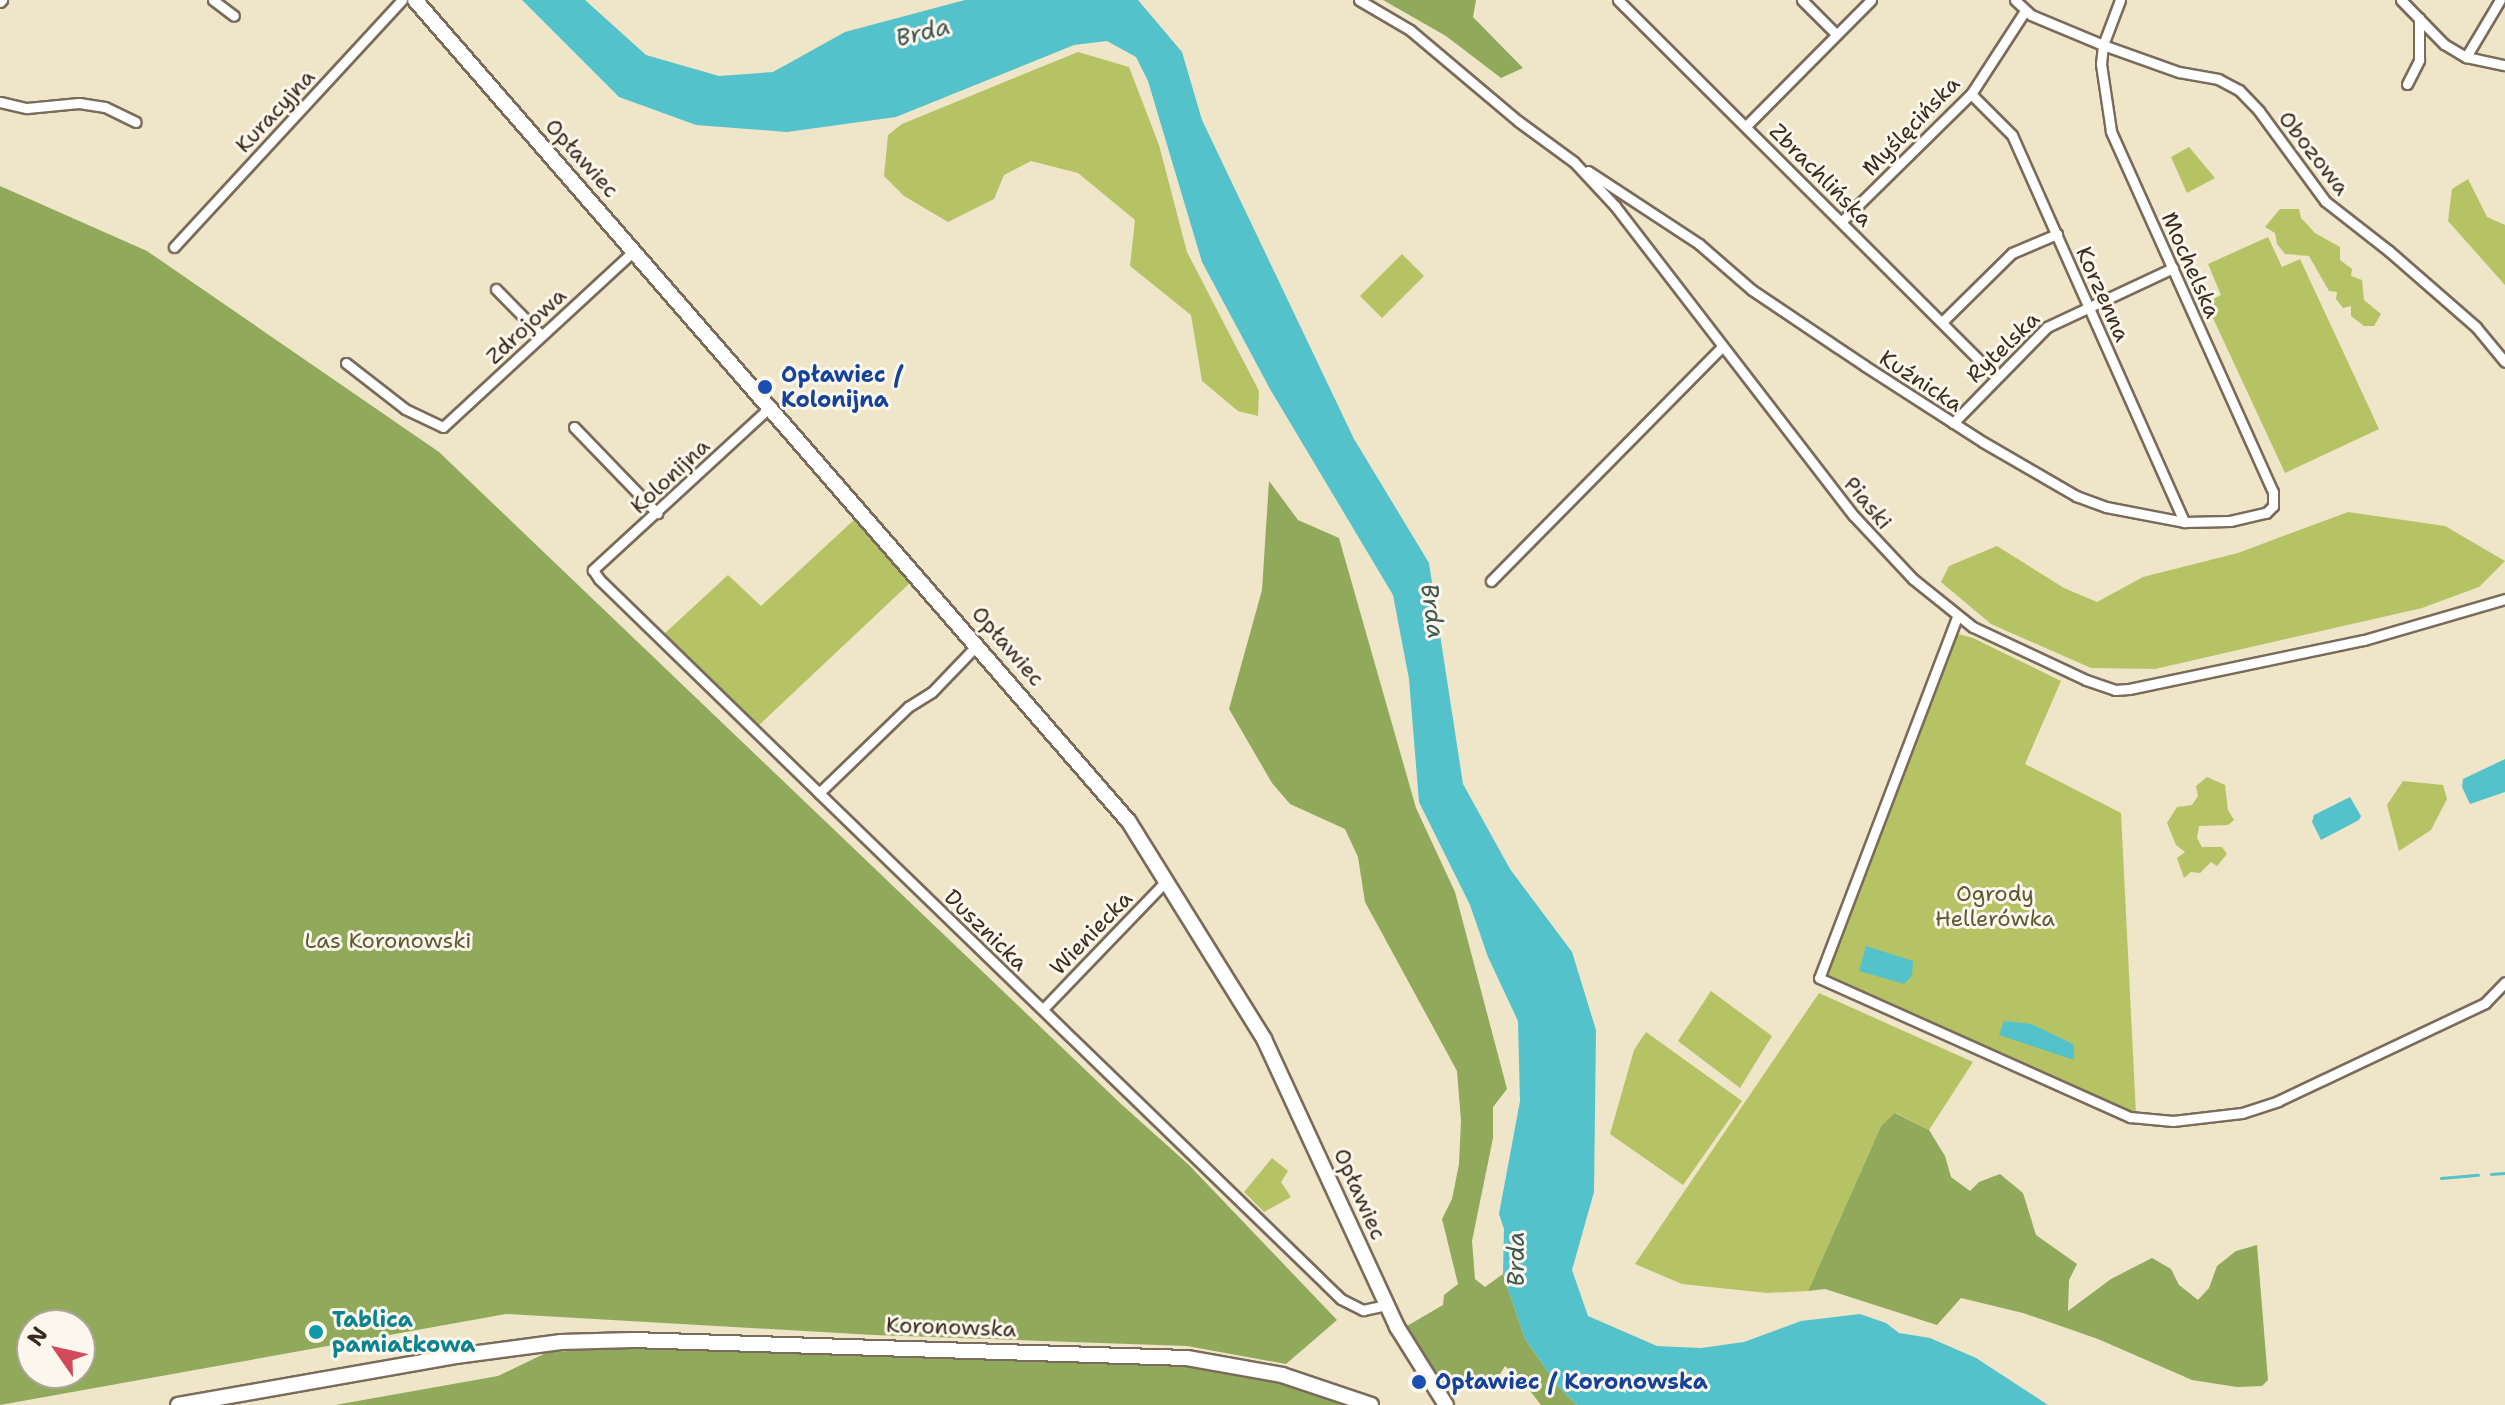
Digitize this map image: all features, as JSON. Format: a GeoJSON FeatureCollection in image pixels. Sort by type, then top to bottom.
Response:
{"type":"FeatureCollection","features":[{"type":"Feature","properties":{"kind":"street"},"geometry":{"type":"LineString","coordinates":[[213,0],[234,16]]}},
{"type":"Feature","properties":{"kind":"street","name":"Kuracyjna"},"geometry":{"type":"LineString","coordinates":[[174,247],[402,0]]}},
{"type":"Feature","properties":{"kind":"street","name":"Opławiec"},"geometry":{"type":"LineString","coordinates":[[415,0],[1120,810],[1264,1039],[1386,1305],[1446,1405]]}},
{"type":"Feature","properties":{"kind":"street","name":"Piaski"},"geometry":{"type":"LineString","coordinates":[[1359,0],[1410,30],[1518,121],[1574,162],[1622,214],[1854,516],[1913,579],[1957,617],[2054,667],[2119,690],[2351,643],[2505,599]]}},
{"type":"Feature","properties":{"kind":"street","name":"Zbrachlińska"},"geometry":{"type":"LineString","coordinates":[[1618,0],[1747,125],[1996,377]]}},
{"type":"Feature","properties":{"kind":"street"},"geometry":{"type":"LineString","coordinates":[[1802,0],[1836,34]]}},
{"type":"Feature","properties":{"kind":"street"},"geometry":{"type":"LineString","coordinates":[[1747,125],[1871,0]]}},
{"type":"Feature","properties":{"kind":"street"},"geometry":{"type":"LineString","coordinates":[[2015,0],[2025,11]]}},
{"type":"Feature","properties":{"kind":"street"},"geometry":{"type":"LineString","coordinates":[[2103,45],[2120,0]]}},
{"type":"Feature","properties":{"kind":"street"},"geometry":{"type":"LineString","coordinates":[[2401,0],[2444,44],[2466,57],[2505,65]]}},
{"type":"Feature","properties":{"kind":"street"},"geometry":{"type":"LineString","coordinates":[[2466,57],[2500,0]]}},
{"type":"Feature","properties":{"kind":"street","name":"Obozowa"},"geometry":{"type":"LineString","coordinates":[[2025,11],[2103,45],[2179,72],[2218,79],[2239,90],[2259,111],[2325,201],[2389,251],[2476,327],[2505,362]]}},
{"type":"Feature","properties":{"kind":"street","name":"Myślęcińska"},"geometry":{"type":"LineString","coordinates":[[1842,221],[1971,94],[2025,11]]}},
{"type":"Feature","properties":{"kind":"street"},"geometry":{"type":"LineString","coordinates":[[2407,84],[2417,69],[2419,18]]}},
{"type":"Feature","properties":{"kind":"street","name":"Mochelska"},"geometry":{"type":"LineString","coordinates":[[2103,45],[2101,64],[2111,131],[2273,492]]}},
{"type":"Feature","properties":{"kind":"street","name":"Korzenna"},"geometry":{"type":"LineString","coordinates":[[1971,94],[2012,135],[2184,522]]}},
{"type":"Feature","properties":{"kind":"street"},"geometry":{"type":"LineString","coordinates":[[0,102],[27,108],[79,103],[105,107],[136,122]]}},
{"type":"Feature","properties":{"kind":"street","name":"Kuźnicka"},"geometry":{"type":"LineString","coordinates":[[1574,162],[1699,244],[1752,290],[1953,423],[2086,501],[2184,522],[2230,521],[2266,513],[2273,506],[2273,492]]}},
{"type":"Feature","properties":{"kind":"street"},"geometry":{"type":"LineString","coordinates":[[1943,321],[2012,253],[2057,234]]}},
{"type":"Feature","properties":{"kind":"street","name":"Zdrojowa"},"geometry":{"type":"LineString","coordinates":[[346,363],[405,409],[443,427],[634,251]]}},
{"type":"Feature","properties":{"kind":"street","name":"Rytelska"},"geometry":{"type":"LineString","coordinates":[[1953,423],[2047,327],[2088,305],[2173,268]]}},
{"type":"Feature","properties":{"kind":"street"},"geometry":{"type":"LineString","coordinates":[[496,289],[541,335]]}},
{"type":"Feature","properties":{"kind":"street"},"geometry":{"type":"LineString","coordinates":[[1491,581],[1722,347]]}},
{"type":"Feature","properties":{"kind":"street","name":"Kolonijna"},"geometry":{"type":"LineString","coordinates":[[593,570],[770,407]]}},
{"type":"Feature","properties":{"kind":"street"},"geometry":{"type":"LineString","coordinates":[[574,427],[657,513]]}},
{"type":"Feature","properties":{"kind":"street","name":"Dusznicka"},"geometry":{"type":"LineString","coordinates":[[593,570],[655,637],[1341,1299],[1363,1310],[1386,1305]]}},
{"type":"Feature","properties":{"kind":"street"},"geometry":{"type":"LineString","coordinates":[[1957,617],[1819,978],[2130,1117],[2173,1121],[2242,1113],[2278,1101],[2485,1003],[2505,982]]}},
{"type":"Feature","properties":{"kind":"street"},"geometry":{"type":"LineString","coordinates":[[819,793],[908,707],[932,692],[977,645]]}},
{"type":"Feature","properties":{"kind":"street","name":"Wieniecka"},"geometry":{"type":"LineString","coordinates":[[1043,1009],[1166,881]]}},
{"type":"Feature","properties":{"kind":"street","name":"Koronowska"},"geometry":{"type":"LineString","coordinates":[[178,1405],[523,1347],[632,1340],[1159,1355],[1255,1368],[1371,1405]]}},
{"type":"Feature","properties":{"kind":"green space"},"geometry":{"type":"Polygon","coordinates":[[[1383,0],[1476,0],[1473,17],[1523,68],[1501,78],[1446,36],[1383,0]]]}},
{"type":"Feature","properties":{"kind":"green space"},"geometry":{"type":"Polygon","coordinates":[[[1078,52],[1129,67],[1159,145],[1187,252],[1259,391],[1258,416],[1238,411],[1202,381],[1191,315],[1130,266],[1135,220],[1078,173],[1031,161],[1004,175],[994,199],[948,222],[904,196],[884,176],[888,135],[902,124],[1078,52]]]}},
{"type":"Feature","properties":{"kind":"green space"},"geometry":{"type":"Polygon","coordinates":[[[2189,147],[2215,178],[2187,193],[2171,157],[2189,147]]]}},
{"type":"Feature","properties":{"kind":"green space"},"geometry":{"type":"Polygon","coordinates":[[[2468,179],[2487,217],[2505,225],[2505,285],[2448,221],[2452,189],[2468,179]]]}},
{"type":"Feature","properties":{"kind":"green space","name":"Las Koronowski"},"geometry":{"type":"Polygon","coordinates":[[[0,186],[147,251],[439,452],[1120,1103],[1189,1165],[1337,1320],[1286,1364],[1187,1346],[874,1335],[506,1314],[96,1388],[96,1309],[16,1309],[16,1389],[89,1389],[0,1405],[0,186]]]}},
{"type":"Feature","properties":{"kind":"green space"},"geometry":{"type":"Polygon","coordinates":[[[2280,209],[2299,209],[2301,218],[2315,233],[2340,247],[2340,260],[2352,269],[2351,276],[2362,280],[2364,300],[2381,314],[2374,326],[2364,326],[2351,316],[2351,306],[2343,308],[2336,299],[2337,292],[2329,291],[2309,256],[2285,254],[2277,244],[2275,233],[2265,227],[2280,209]]]}},
{"type":"Feature","properties":{"kind":"green space"},"geometry":{"type":"Polygon","coordinates":[[[2268,237],[2282,267],[2300,259],[2379,429],[2285,473],[2206,303],[2221,295],[2208,264],[2268,237]]]}},
{"type":"Feature","properties":{"kind":"green space"},"geometry":{"type":"Polygon","coordinates":[[[1402,254],[1424,276],[1382,318],[1360,296],[1402,254]]]}},
{"type":"Feature","properties":{"kind":"green space"},"geometry":{"type":"Polygon","coordinates":[[[1269,481],[1298,520],[1339,538],[1416,808],[1455,892],[1507,1089],[1493,1107],[1493,1138],[1472,1241],[1475,1279],[1485,1287],[1503,1274],[1525,1339],[1558,1386],[1577,1405],[1541,1405],[1520,1378],[1505,1366],[1497,1379],[1483,1389],[1458,1380],[1441,1382],[1407,1326],[1443,1305],[1444,1295],[1458,1284],[1442,1219],[1452,1199],[1459,1164],[1461,1121],[1457,1071],[1365,902],[1358,857],[1345,829],[1290,804],[1272,783],[1229,709],[1262,590],[1269,481]]]}},
{"type":"Feature","properties":{"kind":"green space"},"geometry":{"type":"Polygon","coordinates":[[[2348,512],[2445,526],[2505,561],[2479,587],[2422,608],[2155,669],[2091,668],[1991,624],[1941,582],[1949,566],[1997,546],[2064,588],[2097,602],[2143,577],[2238,553],[2348,512]]]}},
{"type":"Feature","properties":{"kind":"green space"},"geometry":{"type":"Polygon","coordinates":[[[855,519],[911,582],[756,728],[664,634],[728,575],[761,606],[855,519]]]}},
{"type":"Feature","properties":{"kind":"green space","name":"Ogrody Hellerówka"},"geometry":{"type":"Polygon","coordinates":[[[1958,634],[1973,638],[2061,681],[2025,764],[2121,813],[2136,1114],[1828,975],[1958,634]]]}},
{"type":"Feature","properties":{"kind":"green space"},"geometry":{"type":"Polygon","coordinates":[[[2207,777],[2225,785],[2228,810],[2234,820],[2228,825],[2199,826],[2197,838],[2202,847],[2222,847],[2227,854],[2217,866],[2211,862],[2200,873],[2191,872],[2184,878],[2177,858],[2185,852],[2176,845],[2167,823],[2177,807],[2192,805],[2198,796],[2196,786],[2207,777]]]}},
{"type":"Feature","properties":{"kind":"green space"},"geometry":{"type":"Polygon","coordinates":[[[2403,781],[2443,785],[2447,799],[2431,830],[2399,851],[2387,805],[2403,781]]]}},
{"type":"Feature","properties":{"kind":"green space"},"geometry":{"type":"Polygon","coordinates":[[[1711,991],[1772,1036],[1740,1088],[1678,1041],[1711,991]]]}},
{"type":"Feature","properties":{"kind":"green space"},"geometry":{"type":"Polygon","coordinates":[[[1819,993],[1973,1062],[1929,1130],[1896,1113],[1881,1126],[1808,1291],[1767,1293],[1682,1284],[1635,1264],[1819,993]]]}},
{"type":"Feature","properties":{"kind":"green space"},"geometry":{"type":"Polygon","coordinates":[[[1646,1032],[1742,1101],[1683,1185],[1610,1134],[1634,1050],[1646,1032]]]}},
{"type":"Feature","properties":{"kind":"green space"},"geometry":{"type":"Polygon","coordinates":[[[1895,1113],[1929,1130],[1945,1156],[1951,1177],[1970,1191],[1979,1182],[2000,1174],[2023,1193],[2036,1235],[2077,1264],[2069,1280],[2068,1311],[2111,1279],[2152,1258],[2171,1269],[2179,1285],[2198,1300],[2209,1288],[2217,1266],[2236,1251],[2257,1245],[2268,1380],[2262,1386],[2237,1387],[2192,1380],[2098,1339],[2023,1313],[1961,1298],[1937,1325],[1825,1289],[1808,1291],[1881,1126],[1895,1113]]]}},
{"type":"Feature","properties":{"kind":"green space"},"geometry":{"type":"Polygon","coordinates":[[[1272,1158],[1288,1171],[1281,1182],[1291,1197],[1264,1212],[1244,1192],[1272,1158]]]}},
{"type":"Feature","properties":{"kind":"green space"},"geometry":{"type":"Polygon","coordinates":[[[635,1348],[1157,1362],[1248,1374],[1348,1405],[335,1405],[498,1376],[548,1352],[635,1348]]]}},
{"type":"Feature","properties":{"kind":"water","name":"Brda"},"geometry":{"type":"Polygon","coordinates":[[[522,0],[585,0],[646,55],[719,76],[773,72],[845,32],[965,0],[1138,0],[1182,52],[1202,120],[1354,439],[1429,563],[1463,784],[1510,869],[1572,952],[1596,1030],[1594,1192],[1572,1270],[1588,1316],[1657,1346],[1701,1348],[1744,1342],[1801,1321],[1860,1314],[1886,1323],[1899,1333],[1930,1338],[1976,1358],[2048,1405],[1577,1405],[1558,1386],[1525,1339],[1503,1274],[1504,1229],[1499,1214],[1520,1101],[1518,1021],[1488,957],[1470,905],[1419,802],[1409,679],[1393,595],[1270,389],[1202,262],[1148,81],[1136,57],[1107,41],[1074,45],[896,117],[787,132],[696,125],[619,97],[522,0]]]}},
{"type":"Feature","properties":{"kind":"water"},"geometry":{"type":"Polygon","coordinates":[[[2505,759],[2505,792],[2470,804],[2462,787],[2463,779],[2505,759]]]}},
{"type":"Feature","properties":{"kind":"water"},"geometry":{"type":"Polygon","coordinates":[[[2350,797],[2361,816],[2359,820],[2321,840],[2312,822],[2314,815],[2350,797]]]}},
{"type":"Feature","properties":{"kind":"water"},"geometry":{"type":"Polygon","coordinates":[[[1866,946],[1913,961],[1912,976],[1904,984],[1859,971],[1866,946]]]}},
{"type":"Feature","properties":{"kind":"water"},"geometry":{"type":"Polygon","coordinates":[[[2004,1021],[2031,1024],[2067,1041],[2074,1045],[2074,1060],[1999,1035],[2004,1021]]]}},
{"type":"Feature","properties":{"kind":"waterway"},"geometry":{"type":"LineString","coordinates":[[2491,1174],[2505,1173]]}},
{"type":"Feature","properties":{"kind":"waterway"},"geometry":{"type":"LineString","coordinates":[[2441,1178],[2478,1175]]}},
{"type":"Feature","properties":{"kind":"place","name":"Opławiec / Kolonijna"},"geometry":{"type":"Point","coordinates":[765,387]}},
{"type":"Feature","properties":{"kind":"place","name":"Tablica pamiatkowa"},"geometry":{"type":"Point","coordinates":[316,1332]}},
{"type":"Feature","properties":{"kind":"place","name":"Opławiec / Koronowska"},"geometry":{"type":"Point","coordinates":[1419,1382]}}]}
